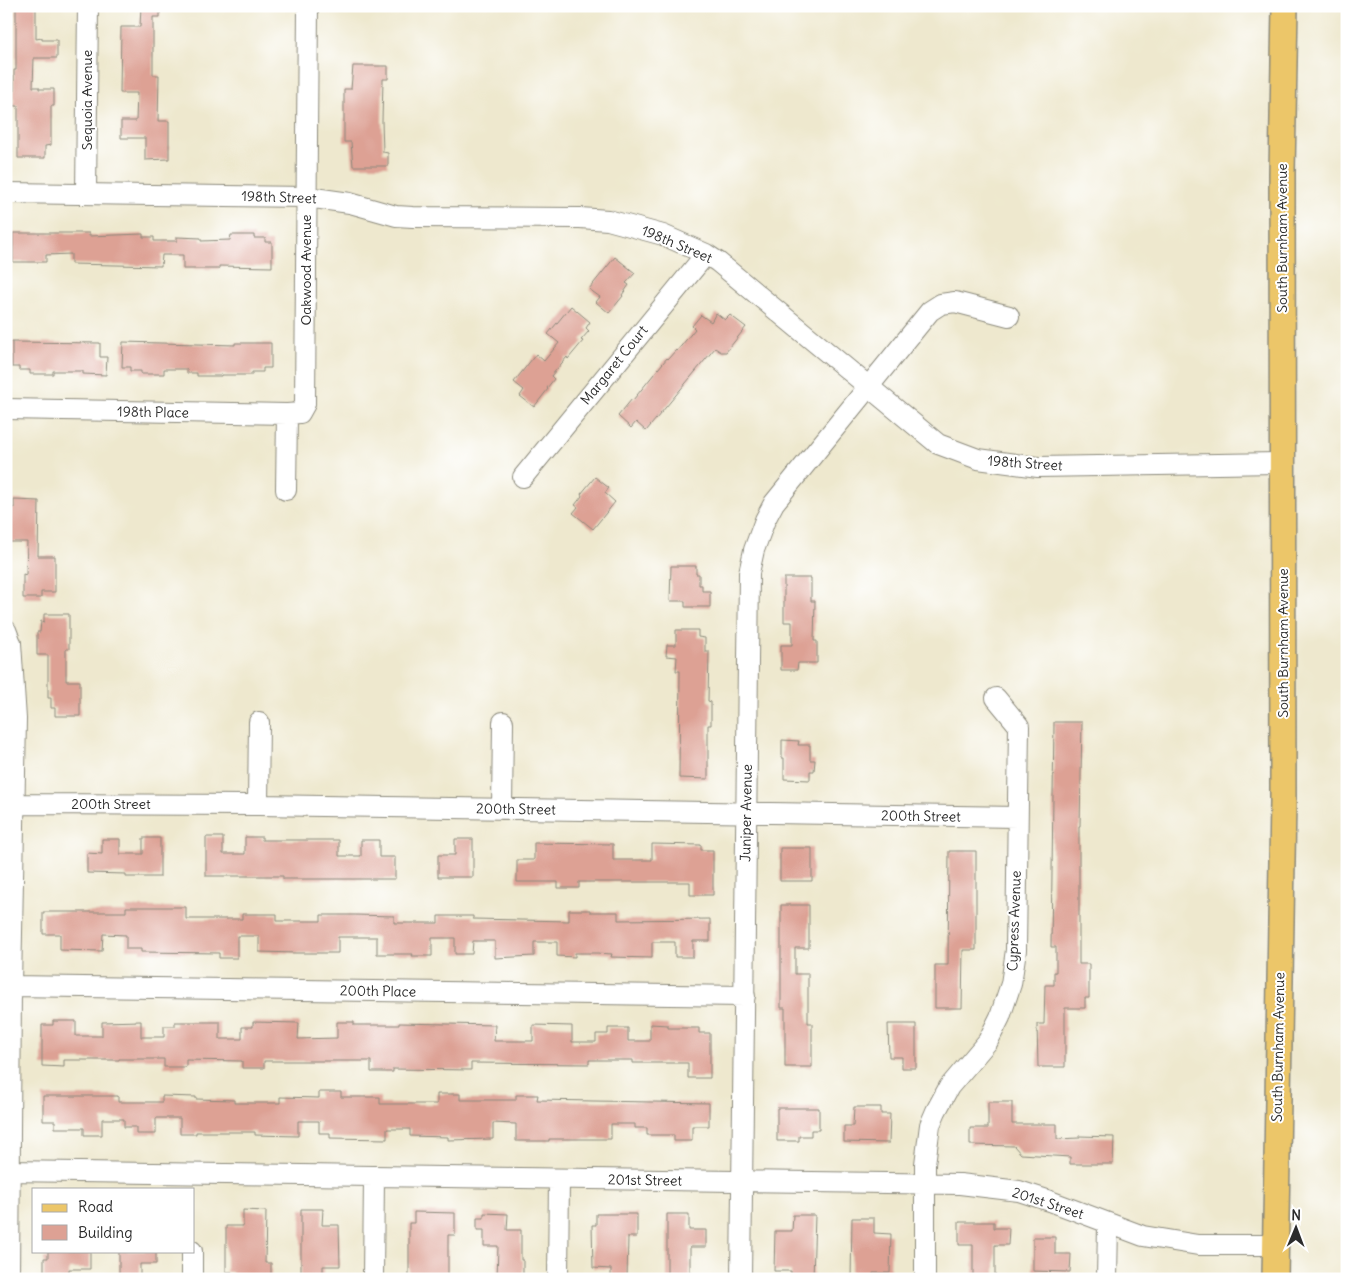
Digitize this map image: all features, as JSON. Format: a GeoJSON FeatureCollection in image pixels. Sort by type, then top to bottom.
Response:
{"type":"FeatureCollection","features":[{"type":"Feature","properties":{"kind":"main road","name":"South Burnham Avenue"},"geometry":{"type":"LineString","coordinates":[[1275,1279],[1283,801],[1282,173],[1285,6]]}},
{"type":"Feature","properties":{"kind":"street","name":"Sequoia Avenue"},"geometry":{"type":"LineString","coordinates":[[86,194],[88,6]]}},
{"type":"Feature","properties":{"kind":"street","name":"Oakwood Avenue"},"geometry":{"type":"LineString","coordinates":[[286,490],[293,414],[305,404],[308,6]]}},
{"type":"Feature","properties":{"kind":"street","name":"198th Street"},"geometry":{"type":"LineString","coordinates":[[6,193],[306,197],[327,198],[396,216],[608,220],[663,234],[706,254],[938,444],[978,459],[1038,467],[1282,463]]}},
{"type":"Feature","properties":{"kind":"street","name":"Margaret Court"},"geometry":{"type":"LineString","coordinates":[[523,477],[706,254]]}},
{"type":"Feature","properties":{"kind":"street","name":"Juniper Avenue"},"geometry":{"type":"LineString","coordinates":[[741,1279],[749,573],[754,550],[765,520],[774,503],[930,311],[941,304],[955,302],[1009,316]]}},
{"type":"Feature","properties":{"kind":"street","name":"198th Place"},"geometry":{"type":"LineString","coordinates":[[6,409],[293,414]]}},
{"type":"Feature","properties":{"kind":"street"},"geometry":{"type":"LineString","coordinates":[[6,630],[11,643],[16,719],[8,1171],[9,1279]]}},
{"type":"Feature","properties":{"kind":"street","name":"Cypress Avenue"},"geometry":{"type":"LineString","coordinates":[[925,1279],[925,1164],[930,1125],[949,1087],[988,1041],[1000,1017],[1011,984],[1016,950],[1019,726],[996,698]]}},
{"type":"Feature","properties":{"kind":"street"},"geometry":{"type":"LineString","coordinates":[[258,805],[259,722]]}},
{"type":"Feature","properties":{"kind":"street"},"geometry":{"type":"LineString","coordinates":[[502,809],[503,722]]}},
{"type":"Feature","properties":{"kind":"street","name":"200th Street"},"geometry":{"type":"LineString","coordinates":[[14,804],[258,805],[1017,817]]}},
{"type":"Feature","properties":{"kind":"street","name":"200th Place"},"geometry":{"type":"LineString","coordinates":[[11,986],[745,996]]}},
{"type":"Feature","properties":{"kind":"street","name":"201st Street"},"geometry":{"type":"LineString","coordinates":[[8,1171],[192,1181],[374,1177],[960,1184],[1019,1191],[1143,1236],[1198,1246],[1275,1245]]}},
{"type":"Feature","properties":{"kind":"street"},"geometry":{"type":"LineString","coordinates":[[373,1279],[374,1177]]}},
{"type":"Feature","properties":{"kind":"street"},"geometry":{"type":"LineString","coordinates":[[558,1279],[559,1178]]}},
{"type":"Feature","properties":{"kind":"street"},"geometry":{"type":"LineString","coordinates":[[1107,1279],[1108,1224]]}},
{"type":"Feature","properties":{"kind":"street"},"geometry":{"type":"LineString","coordinates":[[192,1252],[192,1279]]}},
{"type":"Feature","properties":{"kind":"building"},"geometry":{"type":"Polygon","coordinates":[[[16,6],[36,6],[36,39],[57,40],[57,58],[34,58],[33,87],[54,89],[54,106],[51,106],[51,145],[45,146],[45,158],[18,158],[18,106],[14,106],[16,6]]]}},
{"type":"Feature","properties":{"kind":"building"},"geometry":{"type":"Polygon","coordinates":[[[141,6],[160,6],[160,17],[153,17],[153,75],[159,75],[158,121],[169,121],[169,159],[145,160],[145,138],[121,138],[121,121],[136,121],[137,93],[120,93],[121,27],[140,27],[141,6]]]}},
{"type":"Feature","properties":{"kind":"building"},"geometry":{"type":"Polygon","coordinates":[[[353,66],[388,66],[388,79],[383,79],[382,121],[383,152],[388,153],[388,166],[353,166],[351,142],[344,142],[344,89],[351,89],[353,66]]]}},
{"type":"Feature","properties":{"kind":"building"},"geometry":{"type":"Polygon","coordinates":[[[13,233],[89,233],[89,236],[143,234],[143,237],[154,237],[154,241],[177,241],[177,237],[201,238],[201,241],[230,240],[231,235],[254,235],[254,238],[265,238],[265,242],[272,242],[272,267],[219,266],[219,269],[183,269],[183,255],[162,255],[161,266],[71,264],[71,254],[46,255],[46,262],[13,262],[13,233]]]}},
{"type":"Feature","properties":{"kind":"building"},"geometry":{"type":"Polygon","coordinates":[[[615,257],[635,273],[626,283],[629,285],[623,296],[609,313],[596,302],[600,297],[589,289],[615,257]]]}},
{"type":"Feature","properties":{"kind":"building"},"geometry":{"type":"Polygon","coordinates":[[[571,306],[590,322],[586,328],[589,331],[568,359],[567,357],[551,376],[554,379],[534,407],[520,396],[524,390],[514,382],[536,354],[544,361],[559,343],[548,334],[571,306]]]}},
{"type":"Feature","properties":{"kind":"building"},"geometry":{"type":"Polygon","coordinates":[[[716,313],[725,320],[730,315],[746,327],[726,352],[721,352],[715,348],[646,431],[636,422],[631,428],[618,416],[667,358],[677,351],[695,329],[692,326],[701,315],[711,322],[716,313]]]}},
{"type":"Feature","properties":{"kind":"building"},"geometry":{"type":"Polygon","coordinates":[[[12,342],[100,343],[100,357],[107,357],[106,375],[83,374],[83,371],[53,371],[53,374],[30,374],[30,370],[19,370],[19,367],[12,367],[12,342]]]}},
{"type":"Feature","properties":{"kind":"building"},"geometry":{"type":"Polygon","coordinates":[[[123,342],[235,345],[235,343],[271,343],[271,368],[263,368],[263,372],[252,372],[252,375],[197,376],[197,373],[187,373],[187,369],[164,369],[164,374],[141,374],[141,371],[130,371],[130,367],[122,367],[123,342]]]}},
{"type":"Feature","properties":{"kind":"building"},"geometry":{"type":"Polygon","coordinates":[[[595,477],[609,488],[605,493],[615,502],[593,529],[573,513],[578,507],[575,505],[582,496],[581,494],[595,477]]]}},
{"type":"Feature","properties":{"kind":"building"},"geometry":{"type":"Polygon","coordinates":[[[14,500],[39,501],[38,556],[55,556],[55,592],[41,592],[41,598],[23,598],[23,574],[26,575],[27,542],[7,542],[7,519],[10,519],[11,508],[14,508],[14,500]]]}},
{"type":"Feature","properties":{"kind":"building"},"geometry":{"type":"Polygon","coordinates":[[[671,566],[696,566],[696,574],[699,574],[699,585],[702,585],[702,591],[710,591],[710,607],[685,607],[685,601],[670,601],[671,566]]]}},
{"type":"Feature","properties":{"kind":"building"},"geometry":{"type":"Polygon","coordinates":[[[784,578],[811,578],[811,601],[815,601],[814,641],[817,641],[817,663],[798,663],[797,670],[781,670],[781,645],[792,645],[792,622],[784,622],[784,578]]]}},
{"type":"Feature","properties":{"kind":"building"},"geometry":{"type":"Polygon","coordinates":[[[44,614],[69,614],[69,649],[66,649],[66,681],[80,681],[80,716],[55,716],[55,708],[51,708],[51,698],[48,698],[48,655],[37,655],[37,632],[40,632],[41,621],[44,622],[44,614]]]}},
{"type":"Feature","properties":{"kind":"building"},"geometry":{"type":"Polygon","coordinates":[[[676,630],[698,630],[698,637],[705,638],[705,651],[709,651],[708,701],[711,702],[711,725],[708,725],[708,779],[679,778],[680,671],[676,671],[677,657],[666,656],[667,645],[676,645],[676,630]]]}},
{"type":"Feature","properties":{"kind":"building"},"geometry":{"type":"Polygon","coordinates":[[[1054,722],[1082,722],[1079,826],[1079,964],[1089,964],[1089,998],[1085,998],[1085,1008],[1065,1008],[1065,1067],[1038,1067],[1037,1024],[1044,1024],[1045,985],[1054,985],[1054,972],[1056,972],[1056,947],[1051,947],[1054,722]]]}},
{"type":"Feature","properties":{"kind":"building"},"geometry":{"type":"Polygon","coordinates":[[[782,740],[799,741],[798,745],[810,745],[810,760],[815,760],[814,771],[810,771],[810,780],[784,779],[782,740]]]}},
{"type":"Feature","properties":{"kind":"building"},"geometry":{"type":"Polygon","coordinates":[[[206,837],[223,837],[223,854],[245,854],[245,837],[262,837],[262,840],[339,840],[339,856],[361,856],[361,840],[379,840],[379,857],[395,857],[395,879],[283,879],[283,876],[206,876],[206,837]]]}},
{"type":"Feature","properties":{"kind":"building"},"geometry":{"type":"Polygon","coordinates":[[[143,838],[160,838],[160,877],[126,877],[126,874],[87,873],[87,853],[102,854],[102,839],[120,839],[120,854],[143,854],[143,838]]]}},
{"type":"Feature","properties":{"kind":"building"},"geometry":{"type":"Polygon","coordinates":[[[455,839],[473,839],[473,877],[438,877],[438,855],[455,855],[455,839]]]}},
{"type":"Feature","properties":{"kind":"building"},"geometry":{"type":"Polygon","coordinates":[[[534,843],[613,844],[613,860],[652,860],[652,844],[701,845],[701,850],[713,850],[713,895],[690,895],[690,882],[579,882],[579,888],[558,888],[558,882],[517,882],[517,860],[534,860],[534,843]]]}},
{"type":"Feature","properties":{"kind":"building"},"geometry":{"type":"Polygon","coordinates":[[[780,848],[812,848],[812,881],[780,881],[780,848]]]}},
{"type":"Feature","properties":{"kind":"building"},"geometry":{"type":"Polygon","coordinates":[[[949,851],[976,851],[976,950],[963,950],[962,1008],[935,1008],[935,965],[948,965],[949,851]]]}},
{"type":"Feature","properties":{"kind":"building"},"geometry":{"type":"Polygon","coordinates":[[[781,905],[809,905],[809,948],[795,948],[795,974],[808,974],[808,1023],[812,1023],[812,1067],[785,1067],[785,1008],[781,1008],[781,905]]]}},
{"type":"Feature","properties":{"kind":"building"},"geometry":{"type":"Polygon","coordinates":[[[126,907],[186,907],[186,919],[242,919],[242,914],[277,914],[277,921],[321,921],[321,915],[355,915],[394,916],[394,923],[438,923],[438,916],[473,916],[473,919],[569,921],[569,910],[590,910],[590,912],[618,912],[618,920],[710,919],[710,941],[693,941],[693,957],[675,957],[675,942],[652,942],[652,958],[611,957],[612,954],[597,953],[575,953],[575,957],[557,956],[557,942],[534,942],[534,956],[495,958],[495,941],[473,941],[472,954],[455,954],[455,938],[432,938],[432,956],[412,956],[413,954],[377,954],[377,937],[338,937],[338,953],[296,953],[259,952],[259,936],[237,936],[237,958],[219,958],[219,953],[141,952],[141,949],[126,949],[126,935],[103,934],[102,951],[60,950],[60,934],[43,934],[43,912],[126,912],[126,907]]]}},
{"type":"Feature","properties":{"kind":"building"},"geometry":{"type":"Polygon","coordinates":[[[53,1021],[76,1021],[76,1036],[102,1036],[102,1022],[141,1021],[141,1037],[164,1037],[164,1026],[175,1026],[175,1022],[220,1022],[220,1039],[242,1039],[242,1027],[253,1027],[253,1022],[299,1023],[298,1039],[337,1038],[337,1022],[354,1022],[354,1025],[399,1025],[399,1023],[495,1025],[494,1041],[533,1041],[533,1025],[572,1026],[572,1042],[596,1042],[596,1034],[608,1034],[608,1028],[628,1028],[628,1041],[650,1041],[650,1024],[668,1025],[668,1028],[699,1028],[699,1033],[710,1033],[710,1078],[688,1078],[688,1063],[633,1063],[633,1060],[589,1060],[589,1064],[471,1063],[471,1070],[393,1069],[393,1072],[371,1072],[371,1061],[264,1061],[264,1068],[242,1068],[242,1061],[186,1060],[186,1067],[164,1067],[164,1059],[119,1059],[64,1060],[64,1067],[42,1066],[42,1025],[53,1025],[53,1021]]]}},
{"type":"Feature","properties":{"kind":"building"},"geometry":{"type":"Polygon","coordinates":[[[888,1024],[916,1024],[916,1068],[902,1068],[902,1057],[889,1057],[888,1024]]]}},
{"type":"Feature","properties":{"kind":"building"},"geometry":{"type":"Polygon","coordinates":[[[319,1092],[341,1092],[341,1097],[380,1097],[380,1104],[437,1104],[437,1094],[460,1094],[460,1100],[516,1100],[516,1095],[538,1095],[537,1100],[709,1103],[709,1126],[692,1126],[692,1141],[674,1141],[674,1135],[647,1135],[647,1128],[635,1128],[635,1124],[611,1124],[611,1139],[516,1141],[516,1124],[493,1123],[493,1139],[448,1140],[448,1137],[410,1136],[410,1129],[387,1129],[387,1139],[330,1138],[330,1133],[319,1133],[319,1121],[298,1121],[298,1136],[255,1135],[255,1132],[196,1132],[196,1134],[180,1134],[180,1118],[156,1118],[156,1134],[136,1134],[136,1127],[124,1127],[124,1119],[102,1119],[102,1135],[84,1135],[84,1128],[55,1128],[55,1121],[43,1121],[43,1096],[118,1096],[118,1102],[162,1102],[162,1096],[234,1100],[234,1103],[280,1103],[280,1097],[319,1098],[319,1092]]]}},
{"type":"Feature","properties":{"kind":"building"},"geometry":{"type":"Polygon","coordinates":[[[988,1102],[1012,1102],[1012,1124],[1057,1124],[1057,1139],[1079,1138],[1079,1136],[1114,1137],[1113,1164],[1070,1164],[1070,1157],[1021,1154],[1014,1146],[970,1145],[970,1128],[988,1128],[988,1102]]]}},
{"type":"Feature","properties":{"kind":"building"},"geometry":{"type":"Polygon","coordinates":[[[854,1107],[881,1107],[881,1114],[890,1114],[889,1143],[844,1142],[844,1126],[853,1126],[854,1107]]]}},
{"type":"Feature","properties":{"kind":"building"},"geometry":{"type":"Polygon","coordinates":[[[777,1108],[819,1108],[819,1130],[811,1130],[811,1136],[799,1136],[799,1141],[777,1141],[777,1108]]]}},
{"type":"Feature","properties":{"kind":"building"},"geometry":{"type":"Polygon","coordinates":[[[301,1209],[323,1209],[322,1225],[339,1225],[340,1266],[323,1266],[323,1279],[301,1279],[301,1209]]]}},
{"type":"Feature","properties":{"kind":"building"},"geometry":{"type":"Polygon","coordinates":[[[243,1210],[266,1211],[265,1263],[271,1263],[271,1279],[232,1279],[232,1272],[226,1272],[226,1226],[243,1226],[243,1210]]]}},
{"type":"Feature","properties":{"kind":"building"},"geometry":{"type":"Polygon","coordinates":[[[414,1212],[455,1213],[455,1235],[448,1235],[448,1279],[409,1279],[409,1223],[414,1223],[414,1212]]]}},
{"type":"Feature","properties":{"kind":"building"},"geometry":{"type":"Polygon","coordinates":[[[484,1213],[508,1214],[507,1230],[521,1230],[523,1279],[497,1279],[498,1246],[484,1246],[484,1230],[477,1230],[477,1218],[484,1218],[484,1213]]]}},
{"type":"Feature","properties":{"kind":"building"},"geometry":{"type":"Polygon","coordinates":[[[596,1214],[637,1214],[637,1237],[628,1237],[627,1279],[611,1279],[611,1269],[593,1268],[592,1225],[596,1225],[596,1214]]]}},
{"type":"Feature","properties":{"kind":"building"},"geometry":{"type":"Polygon","coordinates":[[[667,1214],[689,1214],[689,1230],[706,1230],[706,1247],[690,1247],[690,1279],[667,1279],[667,1214]]]}},
{"type":"Feature","properties":{"kind":"building"},"geometry":{"type":"Polygon","coordinates":[[[793,1215],[815,1215],[813,1279],[791,1279],[791,1271],[774,1271],[775,1231],[792,1231],[793,1215]]]}},
{"type":"Feature","properties":{"kind":"building"},"geometry":{"type":"Polygon","coordinates":[[[852,1218],[874,1218],[874,1233],[891,1234],[890,1273],[873,1273],[873,1279],[851,1279],[852,1218]]]}},
{"type":"Feature","properties":{"kind":"building"},"geometry":{"type":"Polygon","coordinates":[[[959,1222],[994,1222],[994,1228],[1009,1228],[1008,1245],[995,1245],[995,1279],[973,1279],[973,1245],[959,1245],[959,1222]]]}},
{"type":"Feature","properties":{"kind":"building"},"geometry":{"type":"Polygon","coordinates":[[[1033,1237],[1055,1237],[1055,1254],[1071,1254],[1070,1272],[1033,1271],[1033,1237]]]}},
{"type":"Feature","properties":{"kind":"building"},"geometry":{"type":"Polygon","coordinates":[[[48,1252],[90,1252],[90,1269],[69,1269],[69,1279],[44,1279],[44,1258],[48,1258],[48,1252]]]}},
{"type":"Feature","properties":{"kind":"building"},"geometry":{"type":"Polygon","coordinates":[[[119,1252],[156,1252],[156,1264],[140,1264],[140,1279],[119,1279],[119,1252]]]}}]}
